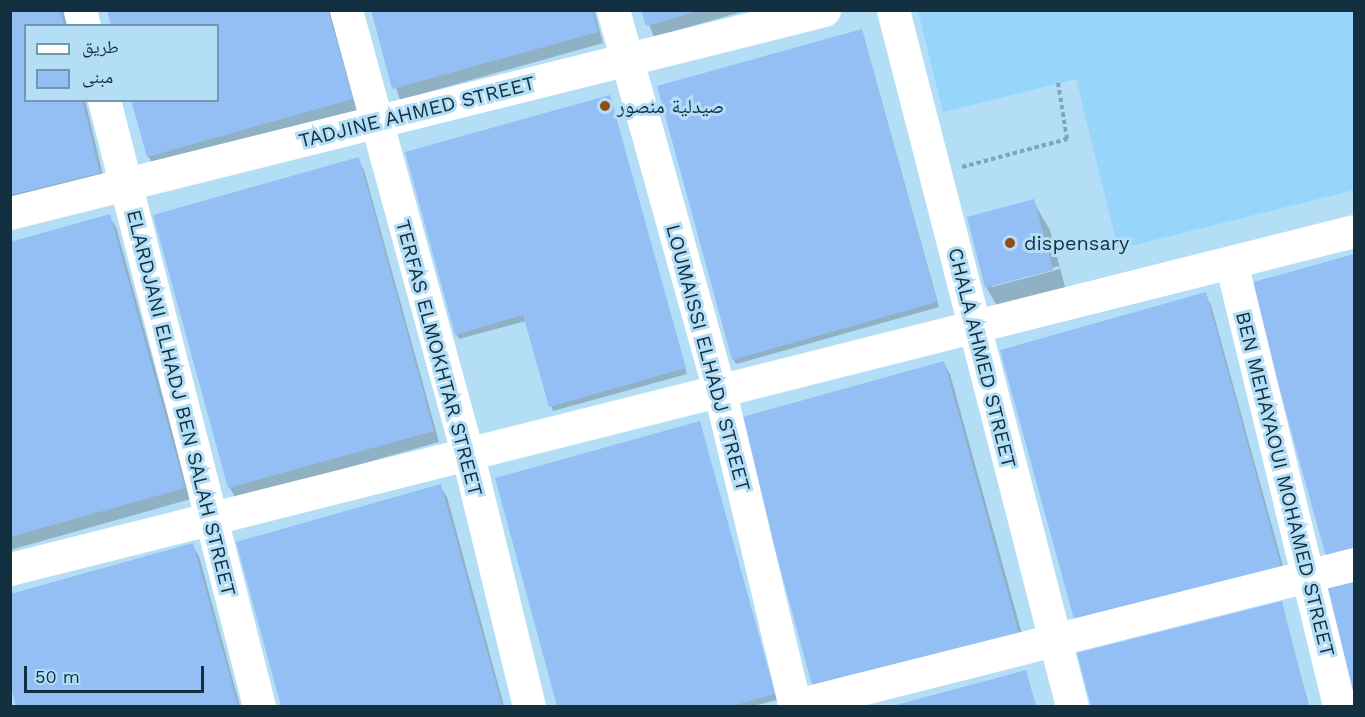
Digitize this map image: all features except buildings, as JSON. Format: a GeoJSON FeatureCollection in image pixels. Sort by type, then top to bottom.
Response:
{"type":"FeatureCollection","features":[{"type":"Feature","properties":{"kind":"street","name":"TERFAS ELMOKHTAR STREET"},"geometry":{"type":"LineString","coordinates":[[346,10],[374,123],[468,456],[529,706]]}},
{"type":"Feature","properties":{"kind":"street","name":"LOUMAISSI ELHADJ STREET"},"geometry":{"type":"LineString","coordinates":[[612,10],[720,392],[794,706]]}},
{"type":"Feature","properties":{"kind":"street","name":"TADJINE AHMED STREET"},"geometry":{"type":"LineString","coordinates":[[10,213],[824,10]]}},
{"type":"Feature","properties":{"kind":"street","name":"CHALA AHMED STREET"},"geometry":{"type":"LineString","coordinates":[[893,10],[1072,706]]}},
{"type":"Feature","properties":{"kind":"street","name":"ELARDJANI ELHADJ BEN SALAH STREET"},"geometry":{"type":"LineString","coordinates":[[105,102],[259,706]]}},
{"type":"Feature","properties":{"kind":"street"},"geometry":{"type":"LineString","coordinates":[[10,570],[210,517],[468,456],[1354,231]]}},
{"type":"Feature","properties":{"kind":"street","name":"BEN MEHAYAOUI MOHAMED STREET"},"geometry":{"type":"LineString","coordinates":[[1231,262],[1339,706]]}},
{"type":"Feature","properties":{"kind":"street"},"geometry":{"type":"LineString","coordinates":[[794,706],[1354,564]]}},
{"type":"Feature","properties":{"kind":"path"},"geometry":{"type":"LineString","coordinates":[[935,175],[1067,139],[1058,83]]}},
{"type":"Feature","properties":{"kind":"shaded area"},"geometry":{"type":"Polygon","coordinates":[[[918,11],[1354,11],[1354,190],[1118,249],[1076,79],[943,112],[918,11]]]}},
{"type":"Feature","properties":{"kind":"place","name":"صيدلية منصور"},"geometry":{"type":"Point","coordinates":[605,106]}},
{"type":"Feature","properties":{"kind":"place","name":"dispensary"},"geometry":{"type":"Point","coordinates":[1010,243]}}]}
